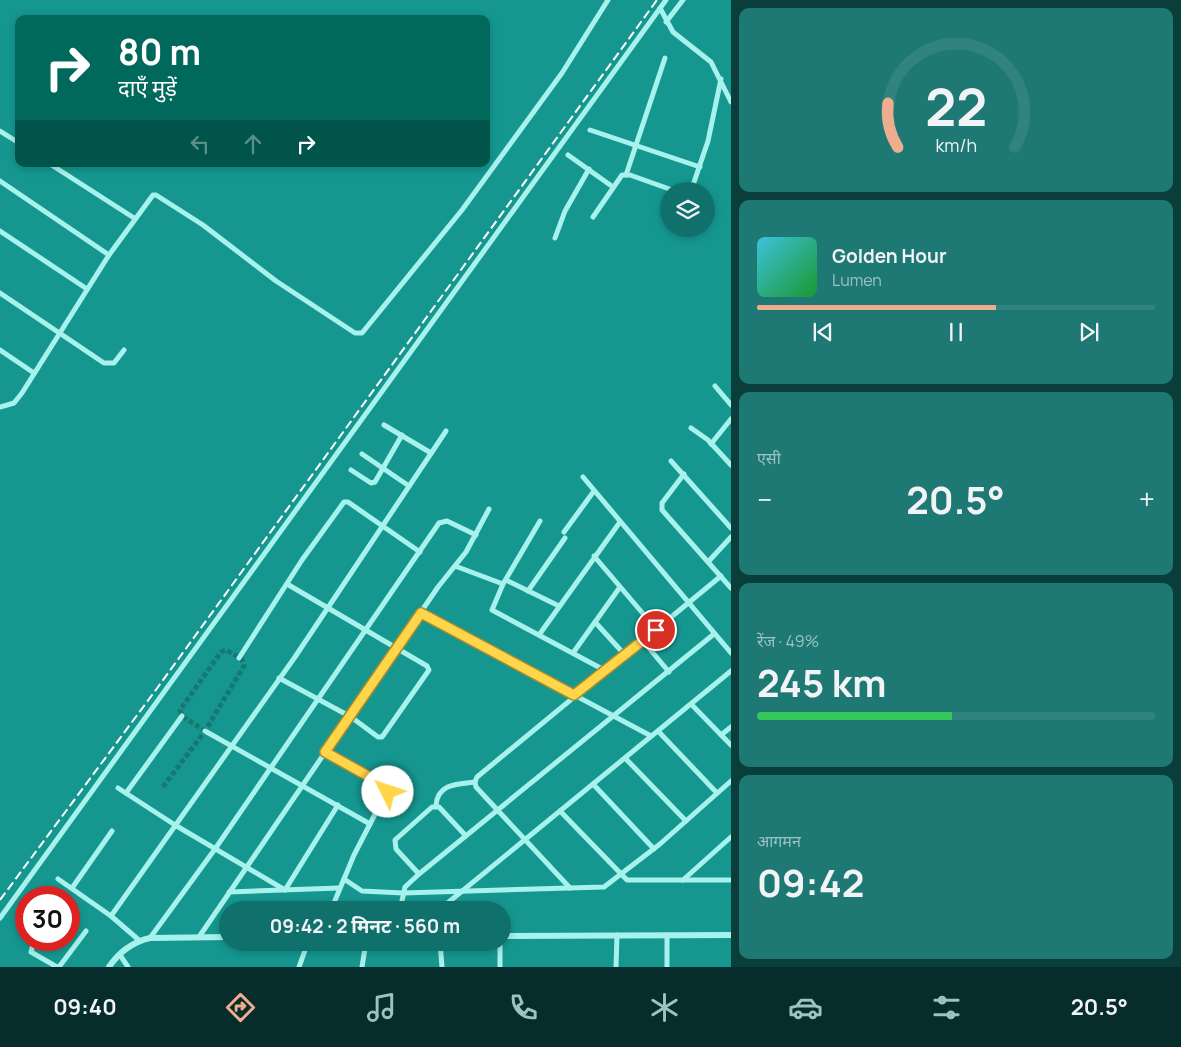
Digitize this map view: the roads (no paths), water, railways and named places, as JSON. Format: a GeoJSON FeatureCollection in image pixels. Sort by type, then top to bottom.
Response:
{"type":"FeatureCollection","features":[{"type":"Feature","properties":{"kind":"street"},"geometry":{"type":"LineString","coordinates":[[0,407],[14,403],[134,218],[150,197],[156,195],[203,225],[270,277],[355,333],[362,333],[462,210],[562,73],[608,0]]}},
{"type":"Feature","properties":{"kind":"street"},"geometry":{"type":"LineString","coordinates":[[0,918],[666,0]]}},
{"type":"Feature","properties":{"kind":"street"},"geometry":{"type":"LineString","coordinates":[[666,22],[683,0]]}},
{"type":"Feature","properties":{"kind":"street"},"geometry":{"type":"LineString","coordinates":[[660,8],[666,22],[684,42],[711,62],[721,78],[731,102]]}},
{"type":"Feature","properties":{"kind":"street"},"geometry":{"type":"LineString","coordinates":[[593,217],[619,178],[626,174],[665,58]]}},
{"type":"Feature","properties":{"kind":"street"},"geometry":{"type":"LineString","coordinates":[[694,182],[708,141],[721,78]]}},
{"type":"Feature","properties":{"kind":"street"},"geometry":{"type":"LineString","coordinates":[[590,130],[700,167]]}},
{"type":"Feature","properties":{"kind":"street"},"geometry":{"type":"LineString","coordinates":[[0,131],[15,140]]}},
{"type":"Feature","properties":{"kind":"street"},"geometry":{"type":"LineString","coordinates":[[568,155],[613,187]]}},
{"type":"Feature","properties":{"kind":"street"},"geometry":{"type":"LineString","coordinates":[[55,167],[134,218]]}},
{"type":"Feature","properties":{"kind":"street"},"geometry":{"type":"LineString","coordinates":[[555,238],[565,211],[589,169]]}},
{"type":"Feature","properties":{"kind":"street"},"geometry":{"type":"LineString","coordinates":[[626,174],[660,186]]}},
{"type":"Feature","properties":{"kind":"street"},"geometry":{"type":"LineString","coordinates":[[0,181],[110,255]]}},
{"type":"Feature","properties":{"kind":"street"},"geometry":{"type":"LineString","coordinates":[[0,231],[87,289]]}},
{"type":"Feature","properties":{"kind":"street"},"geometry":{"type":"LineString","coordinates":[[0,293],[107,364],[114,363],[124,350]]}},
{"type":"Feature","properties":{"kind":"street"},"geometry":{"type":"LineString","coordinates":[[0,350],[34,373]]}},
{"type":"Feature","properties":{"kind":"street"},"geometry":{"type":"LineString","coordinates":[[715,386],[731,405]]}},
{"type":"Feature","properties":{"kind":"street"},"geometry":{"type":"LineString","coordinates":[[712,444],[731,419]]}},
{"type":"Feature","properties":{"kind":"street"},"geometry":{"type":"LineString","coordinates":[[384,425],[431,453]]}},
{"type":"Feature","properties":{"kind":"street"},"geometry":{"type":"LineString","coordinates":[[691,428],[712,444],[731,465]]}},
{"type":"Feature","properties":{"kind":"street"},"geometry":{"type":"LineString","coordinates":[[111,916],[328,608],[446,431]]}},
{"type":"Feature","properties":{"kind":"street"},"geometry":{"type":"LineString","coordinates":[[350,470],[373,483],[402,435]]}},
{"type":"Feature","properties":{"kind":"street"},"geometry":{"type":"LineString","coordinates":[[362,454],[409,486]]}},
{"type":"Feature","properties":{"kind":"street"},"geometry":{"type":"LineString","coordinates":[[671,461],[731,528]]}},
{"type":"Feature","properties":{"kind":"street"},"geometry":{"type":"LineString","coordinates":[[684,474],[661,508],[731,588]]}},
{"type":"Feature","properties":{"kind":"street"},"geometry":{"type":"LineString","coordinates":[[583,477],[731,653]]}},
{"type":"Feature","properties":{"kind":"street"},"geometry":{"type":"LineString","coordinates":[[564,532],[594,491]]}},
{"type":"Feature","properties":{"kind":"street"},"geometry":{"type":"LineString","coordinates":[[239,658],[344,502],[348,502],[420,552]]}},
{"type":"Feature","properties":{"kind":"street"},"geometry":{"type":"LineString","coordinates":[[199,937],[476,535],[488,509]]}},
{"type":"Feature","properties":{"kind":"street"},"geometry":{"type":"LineString","coordinates":[[150,938],[215,849],[420,552],[438,523],[443,521],[476,535]]}},
{"type":"Feature","properties":{"kind":"street"},"geometry":{"type":"LineString","coordinates":[[540,521],[504,582],[492,606],[493,612],[606,671]]}},
{"type":"Feature","properties":{"kind":"street"},"geometry":{"type":"LineString","coordinates":[[539,635],[620,522]]}},
{"type":"Feature","properties":{"kind":"street"},"geometry":{"type":"LineString","coordinates":[[708,562],[731,537]]}},
{"type":"Feature","properties":{"kind":"street"},"geometry":{"type":"LineString","coordinates":[[528,592],[565,538]]}},
{"type":"Feature","properties":{"kind":"street"},"geometry":{"type":"LineString","coordinates":[[594,556],[656,630]]}},
{"type":"Feature","properties":{"kind":"street"},"geometry":{"type":"LineString","coordinates":[[455,566],[504,582],[559,606]]}},
{"type":"Feature","properties":{"kind":"street"},"geometry":{"type":"LineString","coordinates":[[570,888],[476,787],[477,777],[720,576]]}},
{"type":"Feature","properties":{"kind":"street"},"geometry":{"type":"LineString","coordinates":[[279,678],[351,717],[378,737],[382,737],[428,673],[427,666],[287,584]]}},
{"type":"Feature","properties":{"kind":"street"},"geometry":{"type":"LineString","coordinates":[[573,653],[620,587]]}},
{"type":"Feature","properties":{"kind":"street"},"geometry":{"type":"LineString","coordinates":[[421,613],[651,736]]}},
{"type":"Feature","properties":{"kind":"street"},"geometry":{"type":"LineString","coordinates":[[595,622],[625,655]]}},
{"type":"Feature","properties":{"kind":"street"},"geometry":{"type":"LineString","coordinates":[[402,901],[403,893],[419,874],[714,634]]}},
{"type":"Feature","properties":{"kind":"street"},"geometry":{"type":"LineString","coordinates":[[643,641],[669,672]]}},
{"type":"Feature","properties":{"kind":"street"},"geometry":{"type":"LineString","coordinates":[[450,901],[731,672]]}},
{"type":"Feature","properties":{"kind":"street"},"geometry":{"type":"LineString","coordinates":[[691,704],[731,745]]}},
{"type":"Feature","properties":{"kind":"street"},"geometry":{"type":"LineString","coordinates":[[126,793],[182,716]]}},
{"type":"Feature","properties":{"kind":"street"},"geometry":{"type":"LineString","coordinates":[[721,735],[731,727]]}},
{"type":"Feature","properties":{"kind":"street"},"geometry":{"type":"LineString","coordinates":[[205,730],[370,824]]}},
{"type":"Feature","properties":{"kind":"street"},"geometry":{"type":"LineString","coordinates":[[658,731],[717,793]]}},
{"type":"Feature","properties":{"kind":"street"},"geometry":{"type":"LineString","coordinates":[[325,752],[355,767],[388,789],[334,901]]}},
{"type":"Feature","properties":{"kind":"street"},"geometry":{"type":"LineString","coordinates":[[625,758],[686,821]]}},
{"type":"Feature","properties":{"kind":"street"},"geometry":{"type":"LineString","coordinates":[[466,836],[436,806],[436,798],[446,787],[475,782]]}},
{"type":"Feature","properties":{"kind":"street"},"geometry":{"type":"LineString","coordinates":[[344,879],[362,891],[403,893],[604,886],[654,849],[731,782]]}},
{"type":"Feature","properties":{"kind":"street"},"geometry":{"type":"LineString","coordinates":[[593,784],[654,849]]}},
{"type":"Feature","properties":{"kind":"street"},"geometry":{"type":"LineString","coordinates":[[118,788],[175,825],[284,890]]}},
{"type":"Feature","properties":{"kind":"street"},"geometry":{"type":"LineString","coordinates":[[284,890],[338,806]]}},
{"type":"Feature","properties":{"kind":"street"},"geometry":{"type":"LineString","coordinates":[[419,874],[396,849],[395,840],[436,806]]}},
{"type":"Feature","properties":{"kind":"street"},"geometry":{"type":"LineString","coordinates":[[560,811],[620,875],[630,881],[731,880]]}},
{"type":"Feature","properties":{"kind":"street"},"geometry":{"type":"LineString","coordinates":[[73,886],[112,831]]}},
{"type":"Feature","properties":{"kind":"street"},"geometry":{"type":"LineString","coordinates":[[683,881],[731,837]]}},
{"type":"Feature","properties":{"kind":"street"},"geometry":{"type":"LineString","coordinates":[[58,879],[69,886]]}},
{"type":"Feature","properties":{"kind":"street"},"geometry":{"type":"LineString","coordinates":[[229,892],[339,888]]}},
{"type":"Feature","properties":{"kind":"street"},"geometry":{"type":"LineString","coordinates":[[80,894],[111,916],[140,941]]}},
{"type":"Feature","properties":{"kind":"street"},"geometry":{"type":"LineString","coordinates":[[31,951],[58,967],[86,931]]}},
{"type":"Feature","properties":{"kind":"street"},"geometry":{"type":"LineString","coordinates":[[616,967],[617,935]]}},
{"type":"Feature","properties":{"kind":"street"},"geometry":{"type":"LineString","coordinates":[[667,935],[667,967]]}},
{"type":"Feature","properties":{"kind":"street"},"geometry":{"type":"LineString","coordinates":[[511,936],[731,935]]}},
{"type":"Feature","properties":{"kind":"street"},"geometry":{"type":"LineString","coordinates":[[109,967],[129,946],[150,938],[219,937]]}},
{"type":"Feature","properties":{"kind":"street"},"geometry":{"type":"LineString","coordinates":[[299,967],[305,951]]}},
{"type":"Feature","properties":{"kind":"street"},"geometry":{"type":"LineString","coordinates":[[362,967],[365,951]]}},
{"type":"Feature","properties":{"kind":"street"},"geometry":{"type":"LineString","coordinates":[[441,951],[442,967]]}},
{"type":"Feature","properties":{"kind":"street"},"geometry":{"type":"LineString","coordinates":[[500,951],[500,967]]}},
{"type":"Feature","properties":{"kind":"street"},"geometry":{"type":"LineString","coordinates":[[120,955],[128,967]]}},
{"type":"Feature","properties":{"kind":"tunnel"},"geometry":{"type":"LineString","coordinates":[[163,787],[205,731],[244,666],[242,659],[226,650],[221,652],[180,710],[182,716],[205,731]]}},
{"type":"Feature","properties":{"kind":"railway"},"geometry":{"type":"LineString","coordinates":[[0,900],[158,687],[657,0]]}}]}
